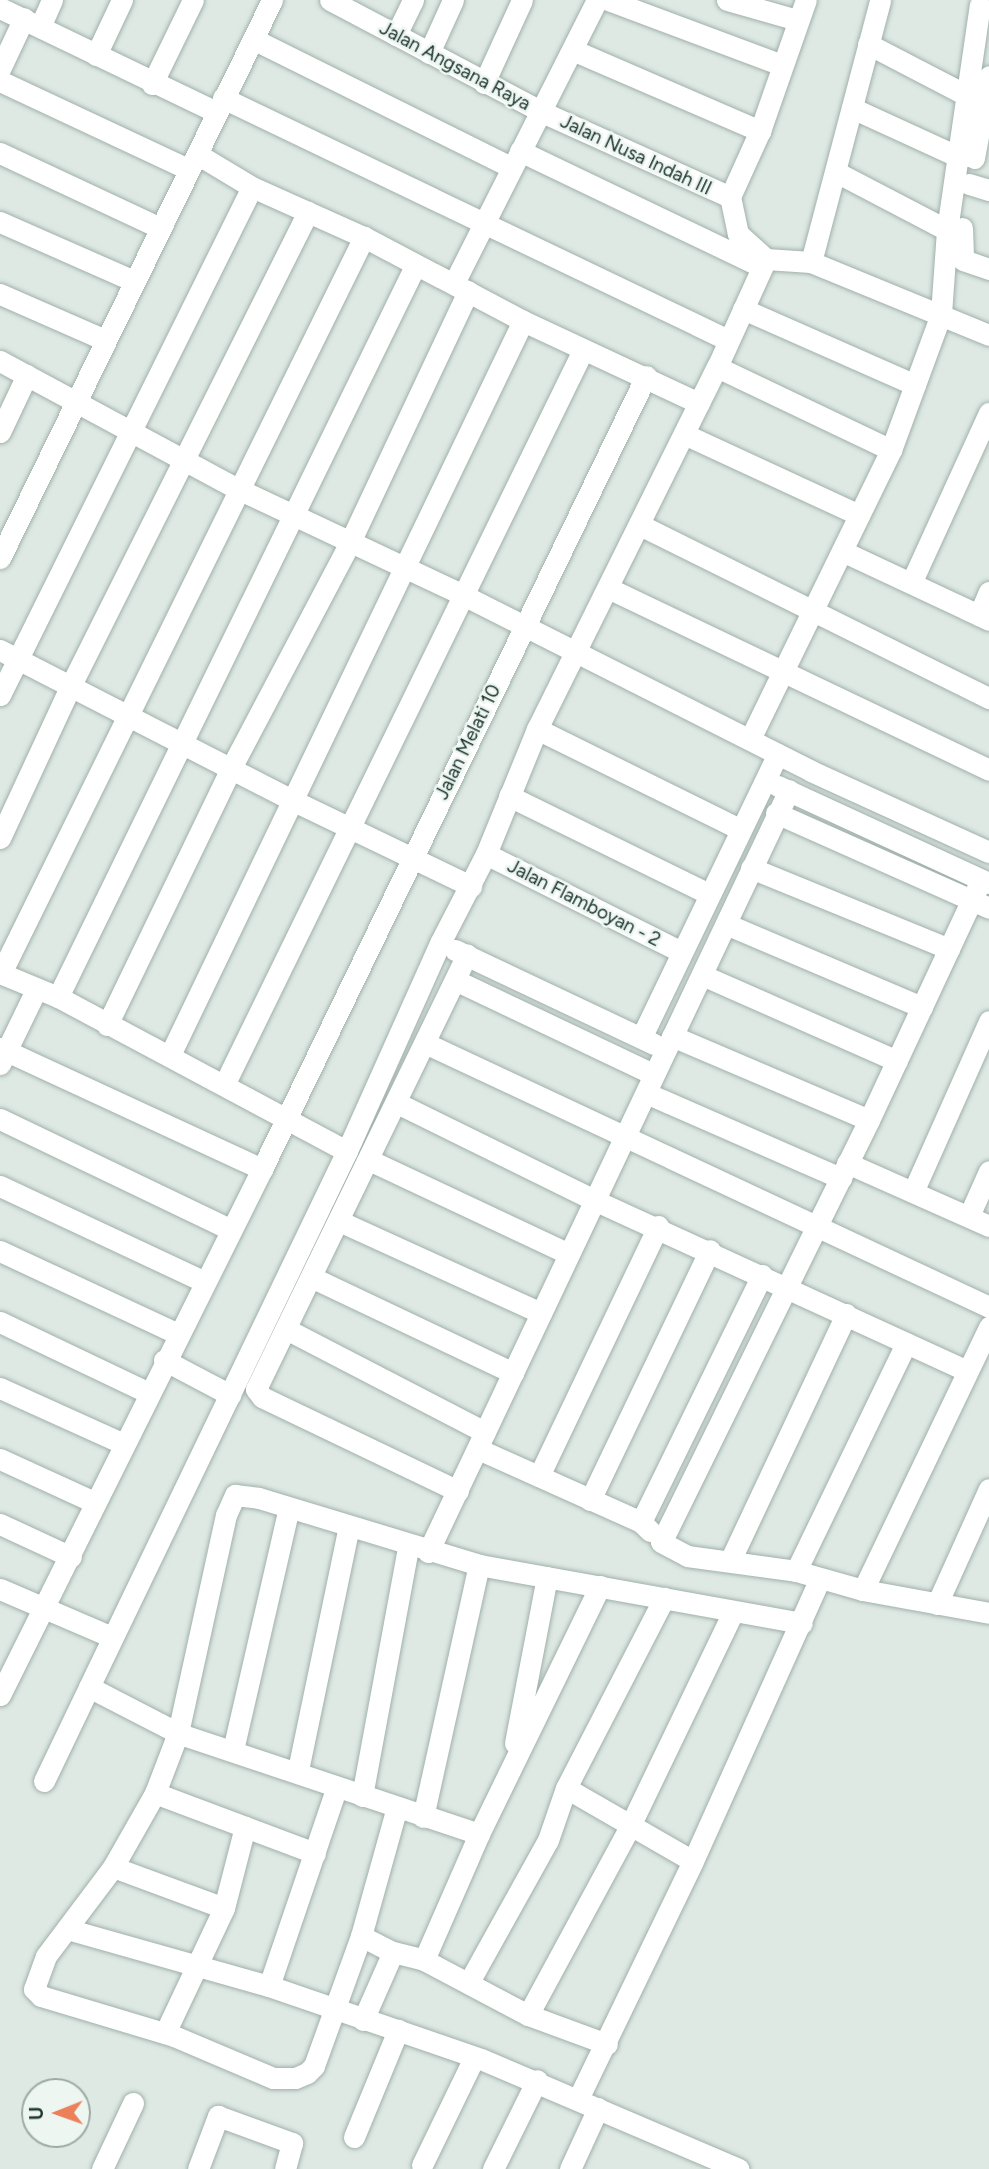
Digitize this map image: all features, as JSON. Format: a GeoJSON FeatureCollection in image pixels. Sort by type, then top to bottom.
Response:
{"type":"FeatureCollection","features":[{"type":"Feature","properties":{"kind":"street"},"geometry":{"type":"LineString","coordinates":[[52,0],[32,22],[1,69],[192,162],[364,237],[523,321],[699,403]]}},
{"type":"Feature","properties":{"kind":"street"},"geometry":{"type":"LineString","coordinates":[[96,55],[122,0]]}},
{"type":"Feature","properties":{"kind":"street"},"geometry":{"type":"LineString","coordinates":[[152,85],[193,0]]}},
{"type":"Feature","properties":{"kind":"street"},"geometry":{"type":"LineString","coordinates":[[0,558],[272,0]]}},
{"type":"Feature","properties":{"kind":"street"},"geometry":{"type":"LineString","coordinates":[[396,35],[413,0]]}},
{"type":"Feature","properties":{"kind":"street"},"geometry":{"type":"LineString","coordinates":[[429,53],[453,0]]}},
{"type":"Feature","properties":{"kind":"street"},"geometry":{"type":"LineString","coordinates":[[484,83],[522,0]]}},
{"type":"Feature","properties":{"kind":"street"},"geometry":{"type":"LineString","coordinates":[[107,1025],[231,768],[351,540],[461,287],[482,223],[575,51],[597,0]]}},
{"type":"Feature","properties":{"kind":"street"},"geometry":{"type":"LineString","coordinates":[[608,0],[782,65]]}},
{"type":"Feature","properties":{"kind":"street"},"geometry":{"type":"LineString","coordinates":[[727,0],[801,10],[760,131],[730,197],[738,234],[764,263]]}},
{"type":"Feature","properties":{"kind":"street"},"geometry":{"type":"LineString","coordinates":[[811,262],[880,0]]}},
{"type":"Feature","properties":{"kind":"street","name":"Jalan Angsana Raya"},"geometry":{"type":"LineString","coordinates":[[338,1],[484,83],[542,112]]}},
{"type":"Feature","properties":{"kind":"street"},"geometry":{"type":"LineString","coordinates":[[977,4],[979,187],[959,253],[963,260],[989,269]]}},
{"type":"Feature","properties":{"kind":"street"},"geometry":{"type":"LineString","coordinates":[[0,8],[152,85],[220,105],[482,223],[728,340]]}},
{"type":"Feature","properties":{"kind":"street"},"geometry":{"type":"LineString","coordinates":[[253,39],[516,159],[764,263],[811,262],[989,335]]}},
{"type":"Feature","properties":{"kind":"street"},"geometry":{"type":"LineString","coordinates":[[868,44],[980,102]]}},
{"type":"Feature","properties":{"kind":"street"},"geometry":{"type":"LineString","coordinates":[[575,51],[760,131]]}},
{"type":"Feature","properties":{"kind":"street"},"geometry":{"type":"LineString","coordinates":[[751,737],[891,450],[941,314],[947,230],[961,159],[989,76]]}},
{"type":"Feature","properties":{"kind":"street"},"geometry":{"type":"LineString","coordinates":[[852,108],[961,159]]}},
{"type":"Feature","properties":{"kind":"street","name":"Jalan Nusa Indah III"},"geometry":{"type":"LineString","coordinates":[[542,112],[730,197]]}},
{"type":"Feature","properties":{"kind":"street"},"geometry":{"type":"LineString","coordinates":[[0,153],[160,228]]}},
{"type":"Feature","properties":{"kind":"street"},"geometry":{"type":"LineString","coordinates":[[836,172],[947,230]]}},
{"type":"Feature","properties":{"kind":"street"},"geometry":{"type":"LineString","coordinates":[[0,695],[9,654],[131,433],[252,187]]}},
{"type":"Feature","properties":{"kind":"street"},"geometry":{"type":"LineString","coordinates":[[0,838],[72,683],[308,212]]}},
{"type":"Feature","properties":{"kind":"street"},"geometry":{"type":"LineString","coordinates":[[0,222],[134,281]]}},
{"type":"Feature","properties":{"kind":"street"},"geometry":{"type":"LineString","coordinates":[[348,1151],[288,1115],[107,1025],[58,997],[0,973],[130,716],[238,489],[364,237]]}},
{"type":"Feature","properties":{"kind":"street"},"geometry":{"type":"LineString","coordinates":[[44,1781],[111,1637],[348,1151],[440,943],[486,854],[537,729],[717,367],[764,263]]}},
{"type":"Feature","properties":{"kind":"street"},"geometry":{"type":"LineString","coordinates":[[58,997],[185,743],[415,266]]}},
{"type":"Feature","properties":{"kind":"street"},"geometry":{"type":"LineString","coordinates":[[0,294],[105,340]]}},
{"type":"Feature","properties":{"kind":"street"},"geometry":{"type":"LineString","coordinates":[[743,309],[915,385]]}},
{"type":"Feature","properties":{"kind":"street"},"geometry":{"type":"LineString","coordinates":[[170,1055],[523,321]]}},
{"type":"Feature","properties":{"kind":"street"},"geometry":{"type":"LineString","coordinates":[[225,1083],[583,350]]}},
{"type":"Feature","properties":{"kind":"street"},"geometry":{"type":"LineString","coordinates":[[0,361],[238,489],[351,540],[524,625],[575,654],[751,737],[778,754],[989,852]]}},
{"type":"Feature","properties":{"kind":"street"},"geometry":{"type":"LineString","coordinates":[[717,367],[891,450]]}},
{"type":"Feature","properties":{"kind":"street"},"geometry":{"type":"LineString","coordinates":[[0,432],[27,375]]}},
{"type":"Feature","properties":{"kind":"street","name":"Jalan Melati 10"},"geometry":{"type":"LineString","coordinates":[[0,1695],[9,1652],[43,1609],[71,1557],[94,1503],[203,1281],[262,1169],[646,376]]}},
{"type":"Feature","properties":{"kind":"street"},"geometry":{"type":"LineString","coordinates":[[912,582],[989,412]]}},
{"type":"Feature","properties":{"kind":"street"},"geometry":{"type":"LineString","coordinates":[[684,434],[859,515]]}},
{"type":"Feature","properties":{"kind":"street"},"geometry":{"type":"LineString","coordinates":[[640,525],[989,698]]}},
{"type":"Feature","properties":{"kind":"street"},"geometry":{"type":"LineString","coordinates":[[842,551],[984,617],[989,592]]}},
{"type":"Feature","properties":{"kind":"street"},"geometry":{"type":"LineString","coordinates":[[608,588],[989,770]]}},
{"type":"Feature","properties":{"kind":"street"},"geometry":{"type":"LineString","coordinates":[[9,654],[72,683],[292,800],[471,886]]}},
{"type":"Feature","properties":{"kind":"street"},"geometry":{"type":"LineString","coordinates":[[537,729],[739,829]]}},
{"type":"Feature","properties":{"kind":"street"},"geometry":{"type":"LineString","coordinates":[[642,1037],[739,829],[778,754]]}},
{"type":"Feature","properties":{"kind":"street"},"geometry":{"type":"LineString","coordinates":[[662,1542],[869,1120],[949,949],[980,905],[985,882],[764,780]]}},
{"type":"Feature","properties":{"kind":"street"},"geometry":{"type":"LineString","coordinates":[[822,806],[834,781]]}},
{"type":"Feature","properties":{"kind":"street"},"geometry":{"type":"LineString","coordinates":[[362,1796],[418,1550],[458,1491],[789,790]]}},
{"type":"Feature","properties":{"kind":"street"},"geometry":{"type":"LineString","coordinates":[[509,796],[709,894]]}},
{"type":"Feature","properties":{"kind":"street"},"geometry":{"type":"LineString","coordinates":[[776,813],[980,905]]}},
{"type":"Feature","properties":{"kind":"street","name":"Jalan Flamboyan - 2"},"geometry":{"type":"LineString","coordinates":[[486,854],[682,952]]}},
{"type":"Feature","properties":{"kind":"street"},"geometry":{"type":"LineString","coordinates":[[751,868],[949,949]]}},
{"type":"Feature","properties":{"kind":"street"},"geometry":{"type":"LineString","coordinates":[[726,924],[922,1007]]}},
{"type":"Feature","properties":{"kind":"street"},"geometry":{"type":"LineString","coordinates":[[440,943],[642,1037],[668,1044],[869,1120]]}},
{"type":"Feature","properties":{"kind":"street"},"geometry":{"type":"LineString","coordinates":[[458,1491],[257,1394],[467,955]]}},
{"type":"Feature","properties":{"kind":"street"},"geometry":{"type":"LineString","coordinates":[[702,975],[897,1061]]}},
{"type":"Feature","properties":{"kind":"street"},"geometry":{"type":"LineString","coordinates":[[456,979],[650,1084],[844,1171],[912,1192],[989,1226]]}},
{"type":"Feature","properties":{"kind":"street"},"geometry":{"type":"LineString","coordinates":[[36,990],[2,1054],[262,1169]]}},
{"type":"Feature","properties":{"kind":"street"},"geometry":{"type":"LineString","coordinates":[[912,1192],[989,1021]]}},
{"type":"Feature","properties":{"kind":"street"},"geometry":{"type":"LineString","coordinates":[[425,1043],[623,1139],[817,1225],[989,1307]]}},
{"type":"Feature","properties":{"kind":"street"},"geometry":{"type":"LineString","coordinates":[[397,1103],[594,1199],[658,1226],[967,1371]]}},
{"type":"Feature","properties":{"kind":"street"},"geometry":{"type":"LineString","coordinates":[[0,1119],[230,1228]]}},
{"type":"Feature","properties":{"kind":"street"},"geometry":{"type":"LineString","coordinates":[[369,1160],[569,1254]]}},
{"type":"Feature","properties":{"kind":"street"},"geometry":{"type":"LineString","coordinates":[[969,1216],[989,1171]]}},
{"type":"Feature","properties":{"kind":"street"},"geometry":{"type":"LineString","coordinates":[[0,1186],[203,1281]]}},
{"type":"Feature","properties":{"kind":"street"},"geometry":{"type":"LineString","coordinates":[[338,1221],[541,1313]]}},
{"type":"Feature","properties":{"kind":"street"},"geometry":{"type":"LineString","coordinates":[[539,1476],[658,1226]]}},
{"type":"Feature","properties":{"kind":"street"},"geometry":{"type":"LineString","coordinates":[[590,1500],[710,1250]]}},
{"type":"Feature","properties":{"kind":"street"},"geometry":{"type":"LineString","coordinates":[[0,1251],[178,1334]]}},
{"type":"Feature","properties":{"kind":"street"},"geometry":{"type":"LineString","coordinates":[[641,1522],[762,1275]]}},
{"type":"Feature","properties":{"kind":"street"},"geometry":{"type":"LineString","coordinates":[[311,1278],[513,1373]]}},
{"type":"Feature","properties":{"kind":"street"},"geometry":{"type":"LineString","coordinates":[[730,1561],[846,1314]]}},
{"type":"Feature","properties":{"kind":"street"},"geometry":{"type":"LineString","coordinates":[[0,1322],[149,1393]]}},
{"type":"Feature","properties":{"kind":"street"},"geometry":{"type":"LineString","coordinates":[[863,1590],[989,1327]]}},
{"type":"Feature","properties":{"kind":"street"},"geometry":{"type":"LineString","coordinates":[[286,1329],[539,1476],[641,1522],[662,1542],[687,1556],[796,1571],[863,1590],[989,1613]]}},
{"type":"Feature","properties":{"kind":"street"},"geometry":{"type":"LineString","coordinates":[[796,1571],[906,1343]]}},
{"type":"Feature","properties":{"kind":"street"},"geometry":{"type":"LineString","coordinates":[[164,1360],[230,1395]]}},
{"type":"Feature","properties":{"kind":"street"},"geometry":{"type":"LineString","coordinates":[[0,1388],[124,1444]]}},
{"type":"Feature","properties":{"kind":"street"},"geometry":{"type":"LineString","coordinates":[[0,1459],[94,1503]]}},
{"type":"Feature","properties":{"kind":"street"},"geometry":{"type":"LineString","coordinates":[[937,1604],[989,1489]]}},
{"type":"Feature","properties":{"kind":"street"},"geometry":{"type":"LineString","coordinates":[[397,1807],[360,1936],[314,2066],[295,2078],[273,2078],[165,2033],[41,1996],[34,1989],[46,1956],[113,1867],[155,1793],[178,1733],[226,1515],[235,1495],[349,1526],[418,1550],[479,1565],[802,1623]]}},
{"type":"Feature","properties":{"kind":"street"},"geometry":{"type":"LineString","coordinates":[[233,1750],[289,1508]]}},
{"type":"Feature","properties":{"kind":"street"},"geometry":{"type":"LineString","coordinates":[[0,1524],[71,1557]]}},
{"type":"Feature","properties":{"kind":"street"},"geometry":{"type":"LineString","coordinates":[[298,1770],[349,1526]]}},
{"type":"Feature","properties":{"kind":"street"},"geometry":{"type":"LineString","coordinates":[[423,1817],[479,1565]]}},
{"type":"Feature","properties":{"kind":"street"},"geometry":{"type":"LineString","coordinates":[[510,1772],[547,1577]]}},
{"type":"Feature","properties":{"kind":"street"},"geometry":{"type":"LineString","coordinates":[[570,2169],[607,2044],[694,1861],[821,1579]]}},
{"type":"Feature","properties":{"kind":"street"},"geometry":{"type":"LineString","coordinates":[[424,1960],[479,1834],[600,1586]]}},
{"type":"Feature","properties":{"kind":"street"},"geometry":{"type":"LineString","coordinates":[[0,1589],[111,1637]]}},
{"type":"Feature","properties":{"kind":"street"},"geometry":{"type":"LineString","coordinates":[[469,1982],[548,1840],[566,1788],[664,1598]]}},
{"type":"Feature","properties":{"kind":"street"},"geometry":{"type":"LineString","coordinates":[[528,2015],[630,1826],[733,1612]]}},
{"type":"Feature","properties":{"kind":"street"},"geometry":{"type":"LineString","coordinates":[[89,1687],[178,1733],[298,1770],[336,1789],[479,1834]]}},
{"type":"Feature","properties":{"kind":"street"},"geometry":{"type":"LineString","coordinates":[[566,1788],[694,1861]]}},
{"type":"Feature","properties":{"kind":"street"},"geometry":{"type":"LineString","coordinates":[[269,1986],[336,1789]]}},
{"type":"Feature","properties":{"kind":"street"},"geometry":{"type":"LineString","coordinates":[[155,1793],[315,1853]]}},
{"type":"Feature","properties":{"kind":"street"},"geometry":{"type":"LineString","coordinates":[[165,2033],[223,1908],[245,1827]]}},
{"type":"Feature","properties":{"kind":"street"},"geometry":{"type":"LineString","coordinates":[[113,1867],[223,1908]]}},
{"type":"Feature","properties":{"kind":"street"},"geometry":{"type":"LineString","coordinates":[[67,1928],[269,1986],[474,2057],[537,2080],[739,2169]]}},
{"type":"Feature","properties":{"kind":"street"},"geometry":{"type":"LineString","coordinates":[[360,1936],[393,1952],[424,1960],[528,2015],[607,2044]]}},
{"type":"Feature","properties":{"kind":"street"},"geometry":{"type":"LineString","coordinates":[[363,2020],[393,1952]]}},
{"type":"Feature","properties":{"kind":"street"},"geometry":{"type":"LineString","coordinates":[[354,2137],[398,2030]]}},
{"type":"Feature","properties":{"kind":"street"},"geometry":{"type":"LineString","coordinates":[[422,2165],[474,2057]]}},
{"type":"Feature","properties":{"kind":"street"},"geometry":{"type":"LineString","coordinates":[[493,2169],[537,2080]]}},
{"type":"Feature","properties":{"kind":"street"},"geometry":{"type":"LineString","coordinates":[[102,2169],[133,2103]]}},
{"type":"Feature","properties":{"kind":"street"},"geometry":{"type":"LineString","coordinates":[[198,2169],[218,2116],[292,2143],[285,2169]]}}]}
